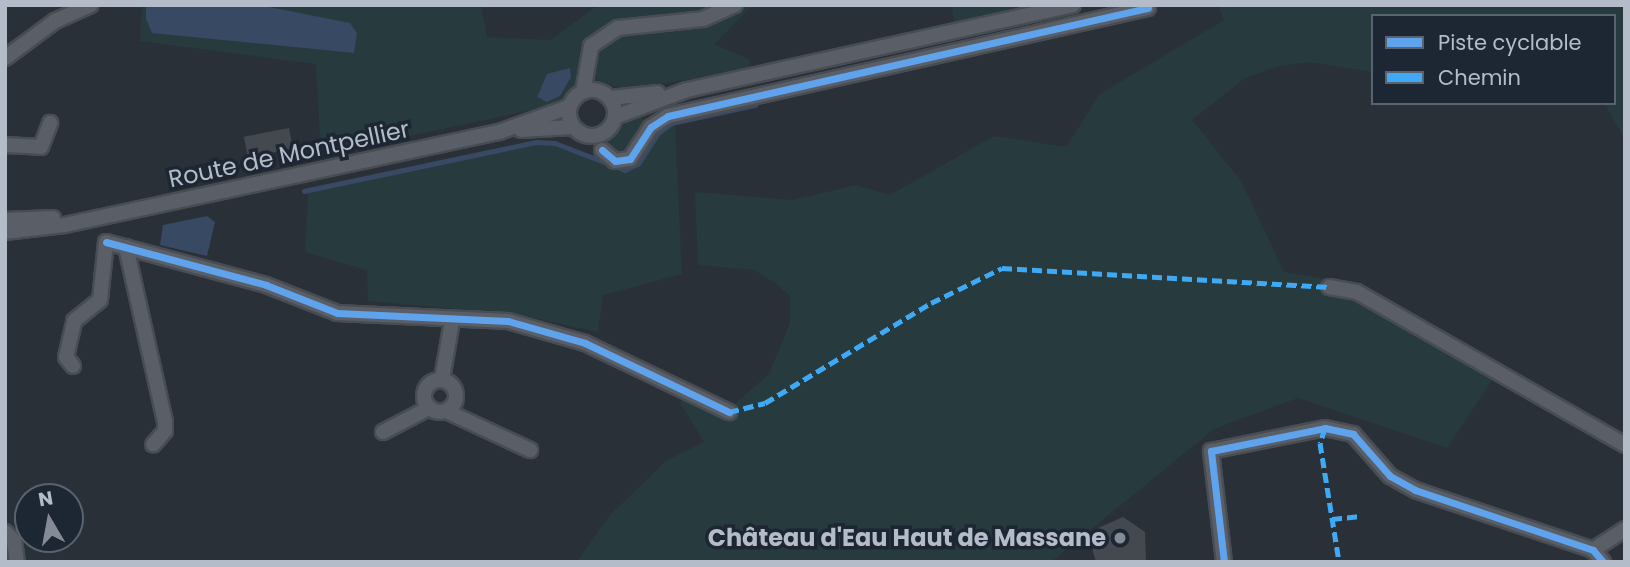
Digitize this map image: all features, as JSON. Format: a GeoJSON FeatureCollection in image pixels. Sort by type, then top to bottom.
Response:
{"type":"FeatureCollection","features":[{"type":"Feature","properties":{"kind":"street"},"geometry":{"type":"LineString","coordinates":[[6,55],[55,21],[91,5]]}},
{"type":"Feature","properties":{"kind":"street"},"geometry":{"type":"LineString","coordinates":[[588,91],[586,72],[592,46],[618,28],[703,19],[735,5]]}},
{"type":"Feature","properties":{"kind":"street","name":"Route de Montpellier"},"geometry":{"type":"LineString","coordinates":[[5,232],[92,217],[499,132],[569,107],[588,91],[610,97],[687,90],[1073,5]]}},
{"type":"Feature","properties":{"kind":"street"},"geometry":{"type":"LineString","coordinates":[[602,150],[622,162],[667,116],[1148,8]]}},
{"type":"Feature","properties":{"kind":"street","name":"Route de Montpellier"},"geometry":{"type":"LineString","coordinates":[[499,132],[573,127],[598,136],[615,117],[687,90]]}},
{"type":"Feature","properties":{"kind":"street"},"geometry":{"type":"LineString","coordinates":[[610,97],[615,117]]}},
{"type":"Feature","properties":{"kind":"street"},"geometry":{"type":"LineString","coordinates":[[569,107],[573,127]]}},
{"type":"Feature","properties":{"kind":"street"},"geometry":{"type":"LineString","coordinates":[[5,145],[41,147],[50,123]]}},
{"type":"Feature","properties":{"kind":"street"},"geometry":{"type":"LineString","coordinates":[[73,366],[66,357],[74,321],[100,300],[106,242],[92,217]]}},
{"type":"Feature","properties":{"kind":"street","name":"Route de Montpellier"},"geometry":{"type":"LineString","coordinates":[[5,220],[92,217]]}},
{"type":"Feature","properties":{"kind":"street"},"geometry":{"type":"LineString","coordinates":[[106,242],[266,285],[337,313],[452,321],[508,321],[585,343],[729,412]]}},
{"type":"Feature","properties":{"kind":"street"},"geometry":{"type":"LineString","coordinates":[[126,247],[165,421],[165,431],[153,445]]}},
{"type":"Feature","properties":{"kind":"street"},"geometry":{"type":"LineString","coordinates":[[1329,287],[1357,292],[1625,445]]}},
{"type":"Feature","properties":{"kind":"street"},"geometry":{"type":"LineString","coordinates":[[429,408],[425,389],[442,379],[452,321]]}},
{"type":"Feature","properties":{"kind":"street"},"geometry":{"type":"LineString","coordinates":[[442,379],[457,393],[446,411]]}},
{"type":"Feature","properties":{"kind":"street"},"geometry":{"type":"LineString","coordinates":[[383,432],[429,408],[446,411],[530,450]]}},
{"type":"Feature","properties":{"kind":"street"},"geometry":{"type":"LineString","coordinates":[[1224,562],[1211,452],[1325,428],[1353,434],[1390,476],[1415,490],[1593,550],[1603,562]]}},
{"type":"Feature","properties":{"kind":"street"},"geometry":{"type":"LineString","coordinates":[[1593,550],[1625,529]]}},
{"type":"Feature","properties":{"kind":"street"},"geometry":{"type":"LineString","coordinates":[[5,532],[19,561]]}},
{"type":"Feature","properties":{"kind":"green space"},"geometry":{"type":"Polygon","coordinates":[[[142,5],[481,5],[487,37],[551,40],[598,5],[753,5],[714,44],[749,59],[750,69],[626,90],[597,80],[576,86],[563,103],[321,155],[316,64],[140,41],[142,5]]]}},
{"type":"Feature","properties":{"kind":"green space"},"geometry":{"type":"Polygon","coordinates":[[[952,5],[1030,5],[954,23],[952,5]]]}},
{"type":"Feature","properties":{"kind":"green space"},"geometry":{"type":"Polygon","coordinates":[[[1218,5],[1625,5],[1625,139],[1605,105],[1616,105],[1616,14],[1371,14],[1371,72],[1309,62],[1280,66],[1245,78],[1192,120],[1241,181],[1284,272],[1355,284],[1501,367],[1447,448],[1298,398],[1214,429],[1051,562],[577,562],[609,516],[666,461],[704,442],[680,402],[691,390],[731,407],[769,374],[790,323],[790,296],[775,283],[754,270],[698,265],[695,192],[793,200],[856,185],[890,195],[994,136],[1066,147],[1100,94],[1224,20],[1218,5]]]}},
{"type":"Feature","properties":{"kind":"green space"},"geometry":{"type":"Polygon","coordinates":[[[640,111],[643,121],[628,147],[617,152],[609,144],[610,137],[640,111]]]}},
{"type":"Feature","properties":{"kind":"green space"},"geometry":{"type":"Polygon","coordinates":[[[675,124],[682,274],[603,295],[598,332],[516,314],[368,301],[367,270],[305,252],[308,193],[537,144],[554,144],[621,172],[641,163],[660,133],[675,124]]]}},
{"type":"Feature","properties":{"kind":"water"},"geometry":{"type":"Polygon","coordinates":[[[146,5],[259,5],[350,23],[357,33],[354,53],[152,33],[146,19],[146,5]]]}},
{"type":"Feature","properties":{"kind":"water"},"geometry":{"type":"Polygon","coordinates":[[[570,68],[571,77],[560,96],[547,102],[537,97],[547,74],[570,68]]]}},
{"type":"Feature","properties":{"kind":"water"},"geometry":{"type":"Polygon","coordinates":[[[207,216],[215,222],[207,256],[160,245],[163,225],[207,216]]]}},
{"type":"Feature","properties":{"kind":"building"},"geometry":{"type":"Polygon","coordinates":[[[289,128],[293,149],[248,157],[244,137],[289,128]]]}},
{"type":"Feature","properties":{"kind":"building","name":"Château d'Eau Haut de Massane"},"geometry":{"type":"Polygon","coordinates":[[[1123,517],[1145,532],[1146,562],[1096,562],[1091,545],[1098,528],[1123,517]]]}},
{"type":"Feature","properties":{"kind":"waterway"},"geometry":{"type":"LineString","coordinates":[[304,191],[537,142],[555,143],[625,170],[638,164],[658,133],[672,123],[755,105]]}},
{"type":"Feature","properties":{"kind":"marked path"},"geometry":{"type":"LineString","coordinates":[[729,412],[765,403],[931,303],[1002,268],[1329,287]]}},
{"type":"Feature","properties":{"kind":"marked path"},"geometry":{"type":"LineString","coordinates":[[1325,428],[1320,443],[1339,562]]}},
{"type":"Feature","properties":{"kind":"marked path"},"geometry":{"type":"LineString","coordinates":[[1332,519],[1361,516]]}},
{"type":"Feature","properties":{"kind":"cycle path"},"geometry":{"type":"LineString","coordinates":[[602,150],[615,161],[630,159],[651,127],[668,116],[1148,8]]}},
{"type":"Feature","properties":{"kind":"cycle path"},"geometry":{"type":"LineString","coordinates":[[106,242],[266,285],[337,313],[508,321],[585,343],[729,412]]}},
{"type":"Feature","properties":{"kind":"cycle path"},"geometry":{"type":"LineString","coordinates":[[1224,562],[1211,451],[1325,428],[1353,434],[1390,476],[1415,490],[1593,550],[1603,562]]}},
{"type":"Feature","properties":{"kind":"place","name":"Château d'Eau Haut de Massane"},"geometry":{"type":"Point","coordinates":[1120,538]}}]}
